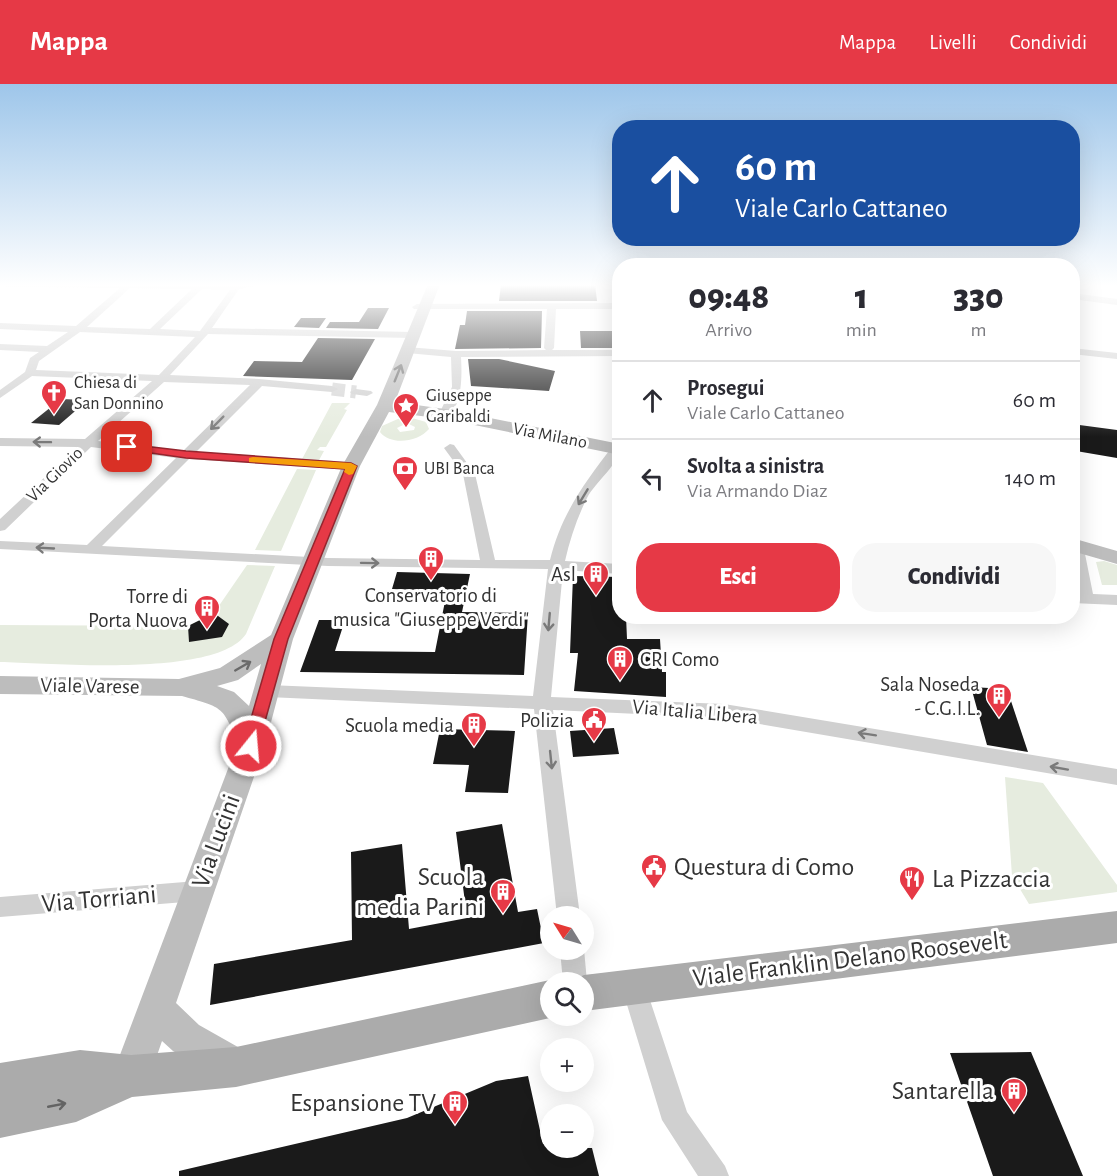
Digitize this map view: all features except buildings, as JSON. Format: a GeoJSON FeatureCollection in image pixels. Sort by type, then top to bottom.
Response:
{"type":"FeatureCollection","features":[{"type":"Feature","properties":{"kind":"main road","name":"Viale Franklin Delano Roosevelt"},"geometry":{"type":"LineString","coordinates":[[594,991],[1117,927]]}},
{"type":"Feature","properties":{"kind":"main road"},"geometry":{"type":"LineString","coordinates":[[0,1084],[80,1070],[131,1076],[236,1067],[540,1001]]}},
{"type":"Feature","properties":{"kind":"main road"},"geometry":{"type":"LineString","coordinates":[[0,1117],[76,1101],[131,1076]]}},
{"type":"Feature","properties":{"kind":"street"},"geometry":{"type":"LineString","coordinates":[[0,395],[30,373],[34,360],[69,335]]}},
{"type":"Feature","properties":{"kind":"street","name":"Via Giovio"},"geometry":{"type":"LineString","coordinates":[[0,527],[88,442],[162,378],[202,335]]}},
{"type":"Feature","properties":{"kind":"street","name":"Via Lucini"},"geometry":{"type":"LineString","coordinates":[[131,1076],[154,1007],[251,746],[281,639],[351,466],[382,408],[413,335]]}},
{"type":"Feature","properties":{"kind":"street"},"geometry":{"type":"LineString","coordinates":[[549,348],[550,335]]}},
{"type":"Feature","properties":{"kind":"street"},"geometry":{"type":"LineString","coordinates":[[0,348],[47,349]]}},
{"type":"Feature","properties":{"kind":"street"},"geometry":{"type":"LineString","coordinates":[[407,350],[456,354],[612,353]]}},
{"type":"Feature","properties":{"kind":"street"},"geometry":{"type":"LineString","coordinates":[[1080,352],[1117,356]]}},
{"type":"Feature","properties":{"kind":"street"},"geometry":{"type":"LineString","coordinates":[[445,414],[457,387],[456,354]]}},
{"type":"Feature","properties":{"kind":"street"},"geometry":{"type":"LineString","coordinates":[[30,373],[259,382],[332,389]]}},
{"type":"Feature","properties":{"kind":"street"},"geometry":{"type":"LineString","coordinates":[[90,550],[259,382]]}},
{"type":"Feature","properties":{"kind":"street","name":"Via Milano"},"geometry":{"type":"LineString","coordinates":[[382,408],[445,414],[612,449]]}},
{"type":"Feature","properties":{"kind":"street","name":"Via Milano"},"geometry":{"type":"LineString","coordinates":[[382,408],[445,414]]}},
{"type":"Feature","properties":{"kind":"street"},"geometry":{"type":"LineString","coordinates":[[0,442],[88,442],[186,454],[351,466]]}},
{"type":"Feature","properties":{"kind":"street"},"geometry":{"type":"LineString","coordinates":[[452,450],[469,474],[489,565]]}},
{"type":"Feature","properties":{"kind":"street"},"geometry":{"type":"LineString","coordinates":[[567,906],[546,715],[541,703],[556,564],[581,497],[612,458]]}},
{"type":"Feature","properties":{"kind":"street"},"geometry":{"type":"LineString","coordinates":[[0,545],[311,561],[489,565],[556,564],[612,568]]}},
{"type":"Feature","properties":{"kind":"street"},"geometry":{"type":"LineString","coordinates":[[1080,546],[1117,558]]}},
{"type":"Feature","properties":{"kind":"street"},"geometry":{"type":"LineString","coordinates":[[1080,598],[1117,600]]}},
{"type":"Feature","properties":{"kind":"street","name":"Viale Varese"},"geometry":{"type":"LineString","coordinates":[[179,688],[229,674],[281,639]]}},
{"type":"Feature","properties":{"kind":"street","name":"Viale Varese"},"geometry":{"type":"LineString","coordinates":[[0,685],[179,688],[225,697],[236,706],[242,716],[251,746]]}},
{"type":"Feature","properties":{"kind":"street","name":"Via Italia Libera"},"geometry":{"type":"LineString","coordinates":[[268,691],[724,711],[1117,777]]}},
{"type":"Feature","properties":{"kind":"street","name":"Via Torriani"},"geometry":{"type":"LineString","coordinates":[[0,907],[197,891]]}},
{"type":"Feature","properties":{"kind":"street"},"geometry":{"type":"LineString","coordinates":[[633,985],[676,1120],[715,1176]]}},
{"type":"Feature","properties":{"kind":"street"},"geometry":{"type":"LineString","coordinates":[[154,1007],[186,1038],[236,1067]]}},
{"type":"Feature","properties":{"kind":"shaded area"},"geometry":{"type":"Polygon","coordinates":[[[332,403],[350,403],[344,409],[347,410],[326,447],[320,447],[317,450],[324,451],[318,462],[301,461],[332,403]]]}},
{"type":"Feature","properties":{"kind":"shaded area"},"geometry":{"type":"Polygon","coordinates":[[[400,418],[407,418],[405,424],[397,428],[400,432],[414,430],[415,427],[409,424],[412,418],[426,422],[429,429],[418,437],[404,441],[391,439],[380,432],[382,426],[400,418]]]}},
{"type":"Feature","properties":{"kind":"shaded area"},"geometry":{"type":"Polygon","coordinates":[[[297,469],[316,470],[281,551],[255,550],[297,469]]]}},
{"type":"Feature","properties":{"kind":"shaded area"},"geometry":{"type":"Polygon","coordinates":[[[1104,561],[1117,565],[1117,585],[1102,585],[1096,562],[1104,561]]]}},
{"type":"Feature","properties":{"kind":"shaded area"},"geometry":{"type":"Polygon","coordinates":[[[247,565],[275,566],[246,634],[229,648],[202,657],[131,665],[0,662],[0,625],[188,626],[214,613],[247,565]]]}},
{"type":"Feature","properties":{"kind":"shaded area"},"geometry":{"type":"Polygon","coordinates":[[[1005,777],[1043,783],[1117,885],[1117,892],[1029,904],[1012,876],[1005,777]]]}},
{"type":"Feature","properties":{"kind":"tunnel"},"geometry":{"type":"LineString","coordinates":[[332,389],[356,392]]}},
{"type":"Feature","properties":{"kind":"slow traffic"},"geometry":{"type":"LineString","coordinates":[[253,460],[351,466],[349,472]]}},
{"type":"Feature","properties":{"kind":"place","name":"Chiesa di San Donnino"},"geometry":{"type":"Point","coordinates":[54,416]}},
{"type":"Feature","properties":{"kind":"place","name":"Giuseppe Garibaldi"},"geometry":{"type":"Point","coordinates":[406,429]}},
{"type":"Feature","properties":{"kind":"place","name":"UBI Banca"},"geometry":{"type":"Point","coordinates":[405,492]}},
{"type":"Feature","properties":{"kind":"place","name":"Conservatorio di musica \"Giuseppe Verdi\""},"geometry":{"type":"Point","coordinates":[431,582]}},
{"type":"Feature","properties":{"kind":"place","name":"Asl"},"geometry":{"type":"Point","coordinates":[596,597]}},
{"type":"Feature","properties":{"kind":"place","name":"Torre di Porta Nuova"},"geometry":{"type":"Point","coordinates":[207,631]}},
{"type":"Feature","properties":{"kind":"place","name":"CRI Como"},"geometry":{"type":"Point","coordinates":[620,682]}},
{"type":"Feature","properties":{"kind":"place","name":"Sala Noseda - C.G.I.L."},"geometry":{"type":"Point","coordinates":[999,719]}},
{"type":"Feature","properties":{"kind":"place","name":"Polizia"},"geometry":{"type":"Point","coordinates":[594,743]}},
{"type":"Feature","properties":{"kind":"place","name":"Scuola media"},"geometry":{"type":"Point","coordinates":[474,748]}},
{"type":"Feature","properties":{"kind":"place","name":"Questura di Como"},"geometry":{"type":"Point","coordinates":[654,890]}},
{"type":"Feature","properties":{"kind":"place","name":"La Pizzaccia"},"geometry":{"type":"Point","coordinates":[912,902]}},
{"type":"Feature","properties":{"kind":"place","name":"Scuola media Parini"},"geometry":{"type":"Point","coordinates":[503,915]}},
{"type":"Feature","properties":{"kind":"place","name":"Santarella"},"geometry":{"type":"Point","coordinates":[1014,1114]}},
{"type":"Feature","properties":{"kind":"place","name":"Espansione TV"},"geometry":{"type":"Point","coordinates":[455,1126]}},
{"type":"Feature","properties":{"kind":"route"},"geometry":{"type":"LineString","coordinates":[[127,447],[186,454],[351,466],[281,639],[251,746]]}}]}
